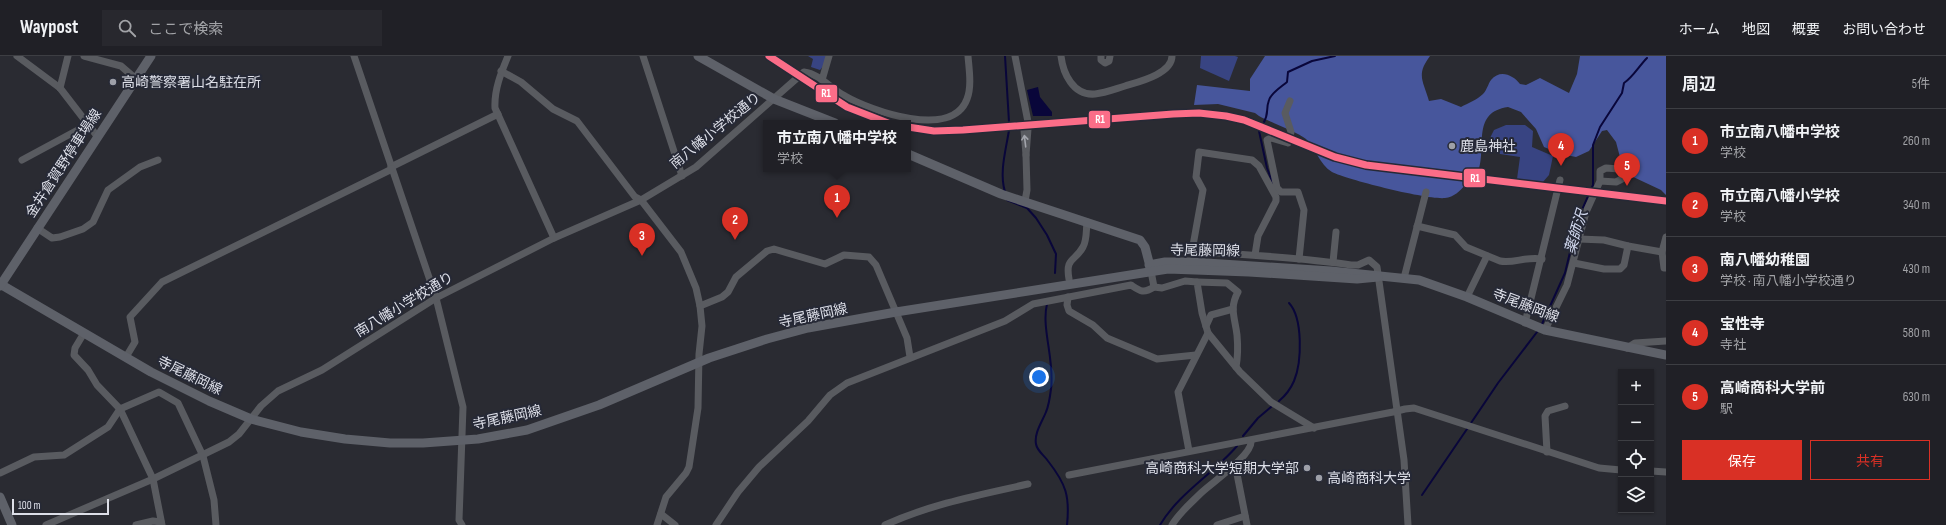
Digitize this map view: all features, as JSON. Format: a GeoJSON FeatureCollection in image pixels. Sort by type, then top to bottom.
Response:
{"type":"FeatureCollection","features":[{"type":"Feature","properties":{"kind":"main road","name":"金井倉賀野停車場線"},"geometry":{"type":"LineString","coordinates":[[0,285],[151,56]]}},
{"type":"Feature","properties":{"kind":"main road"},"geometry":{"type":"LineString","coordinates":[[698,56],[774,98],[828,120]]}},
{"type":"Feature","properties":{"kind":"main road","name":"寺尾藤岡線"},"geometry":{"type":"LineString","coordinates":[[911,155],[1006,195],[1140,240],[1145,247],[1151,268]]}},
{"type":"Feature","properties":{"kind":"main road","name":"寺尾藤岡線"},"geometry":{"type":"LineString","coordinates":[[0,285],[126,357],[203,398],[252,418],[301,432],[345,439],[423,444],[462,440],[526,430],[599,406],[698,362],[767,339],[808,328],[1151,268]]}},
{"type":"Feature","properties":{"kind":"main road","name":"寺尾藤岡線"},"geometry":{"type":"LineString","coordinates":[[1035,289],[1069,279],[1151,268],[1357,279],[1378,277],[1404,278],[1430,283],[1545,330],[1666,355]]}},
{"type":"Feature","properties":{"kind":"main road"},"geometry":{"type":"LineString","coordinates":[[0,497],[12,525]]}},
{"type":"Feature","properties":{"kind":"street"},"geometry":{"type":"LineString","coordinates":[[17,56],[60,88],[87,125],[97,136]]}},
{"type":"Feature","properties":{"kind":"street"},"geometry":{"type":"LineString","coordinates":[[60,88],[68,56]]}},
{"type":"Feature","properties":{"kind":"street"},"geometry":{"type":"LineString","coordinates":[[84,56],[110,59],[136,79]]}},
{"type":"Feature","properties":{"kind":"street"},"geometry":{"type":"LineString","coordinates":[[354,56],[436,298],[463,407],[459,520],[462,525]]}},
{"type":"Feature","properties":{"kind":"street"},"geometry":{"type":"LineString","coordinates":[[508,56],[501,72],[495,97],[498,114],[554,238]]}},
{"type":"Feature","properties":{"kind":"street"},"geometry":{"type":"LineString","coordinates":[[643,56],[682,176]]}},
{"type":"Feature","properties":{"kind":"street"},"geometry":{"type":"LineString","coordinates":[[829,56],[822,80],[843,95],[878,111],[921,119],[943,119],[958,111],[967,99],[969,90],[968,56]]}},
{"type":"Feature","properties":{"kind":"street"},"geometry":{"type":"LineString","coordinates":[[1015,56],[1026,126],[1027,190],[1025,201]]}},
{"type":"Feature","properties":{"kind":"street"},"geometry":{"type":"LineString","coordinates":[[1061,56],[1063,70],[1068,80],[1077,88],[1093,94],[1152,77],[1170,63],[1172,56]]}},
{"type":"Feature","properties":{"kind":"street"},"geometry":{"type":"LineString","coordinates":[[1101,56],[1101,60],[1104,62],[1109,61],[1110,56]]}},
{"type":"Feature","properties":{"kind":"street"},"geometry":{"type":"LineString","coordinates":[[501,72],[521,82],[552,109],[576,121],[635,197],[640,200],[681,252],[696,288],[702,326],[698,362],[698,408],[689,466],[666,497],[657,525]]}},
{"type":"Feature","properties":{"kind":"street","name":"南八幡小学校通り"},"geometry":{"type":"LineString","coordinates":[[46,525],[153,479],[230,442],[252,418],[264,402],[278,391],[322,370],[436,298],[554,238],[640,200],[682,176],[696,167],[804,72],[815,74],[822,80]]}},
{"type":"Feature","properties":{"kind":"street"},"geometry":{"type":"LineString","coordinates":[[1255,255],[1258,236],[1276,201],[1267,140],[1271,138],[1288,143],[1291,132],[1285,113],[1290,101]]}},
{"type":"Feature","properties":{"kind":"street"},"geometry":{"type":"LineString","coordinates":[[126,357],[135,342],[130,317],[162,282],[498,114]]}},
{"type":"Feature","properties":{"kind":"street"},"geometry":{"type":"LineString","coordinates":[[22,160],[87,125]]}},
{"type":"Feature","properties":{"kind":"street"},"geometry":{"type":"LineString","coordinates":[[1300,259],[1304,210],[1298,192],[1281,192],[1275,189],[1259,166],[1252,160],[1199,152],[1196,177],[1203,190],[1192,250],[1358,265],[1369,260],[1377,267],[1404,460],[1408,525]]}},
{"type":"Feature","properties":{"kind":"street"},"geometry":{"type":"LineString","coordinates":[[37,228],[52,238],[60,237],[83,229],[93,222],[108,190],[140,167],[158,160]]}},
{"type":"Feature","properties":{"kind":"street"},"geometry":{"type":"LineString","coordinates":[[1525,323],[1542,259],[1560,180]]}},
{"type":"Feature","properties":{"kind":"street"},"geometry":{"type":"LineString","coordinates":[[1545,330],[1567,285],[1574,263],[1586,212],[1600,181]]}},
{"type":"Feature","properties":{"kind":"street"},"geometry":{"type":"LineString","coordinates":[[1404,278],[1426,192]]}},
{"type":"Feature","properties":{"kind":"street"},"geometry":{"type":"LineString","coordinates":[[1069,279],[1067,268],[1068,263],[1083,248],[1086,240],[1087,222]]}},
{"type":"Feature","properties":{"kind":"street"},"geometry":{"type":"LineString","coordinates":[[1417,226],[1455,235],[1466,247],[1505,262],[1526,258],[1542,259]]}},
{"type":"Feature","properties":{"kind":"street"},"geometry":{"type":"LineString","coordinates":[[1333,262],[1336,232]]}},
{"type":"Feature","properties":{"kind":"street"},"geometry":{"type":"LineString","coordinates":[[1666,237],[1662,252],[1664,268],[1666,268]]}},
{"type":"Feature","properties":{"kind":"street"},"geometry":{"type":"LineString","coordinates":[[1579,239],[1604,240],[1662,252]]}},
{"type":"Feature","properties":{"kind":"street"},"geometry":{"type":"LineString","coordinates":[[1574,263],[1604,269],[1620,269],[1624,265],[1628,246]]}},
{"type":"Feature","properties":{"kind":"street"},"geometry":{"type":"LineString","coordinates":[[700,306],[722,297],[728,292],[736,277],[767,251],[774,249],[825,264],[844,255],[869,257],[876,265],[907,338],[910,357]]}},
{"type":"Feature","properties":{"kind":"street"},"geometry":{"type":"LineString","coordinates":[[1467,297],[1487,256]]}},
{"type":"Feature","properties":{"kind":"street"},"geometry":{"type":"LineString","coordinates":[[1151,268],[1154,287]]}},
{"type":"Feature","properties":{"kind":"street"},"geometry":{"type":"LineString","coordinates":[[716,525],[738,492],[760,467],[808,421],[830,395],[847,383],[1005,321],[1034,304],[1130,285],[1139,292],[1144,292],[1154,287],[1162,288],[1185,281],[1227,283],[1238,292],[1233,300],[1238,348],[1236,367]]}},
{"type":"Feature","properties":{"kind":"street"},"geometry":{"type":"LineString","coordinates":[[1197,282],[1207,330],[1236,367],[1271,402],[1314,428]]}},
{"type":"Feature","properties":{"kind":"street"},"geometry":{"type":"LineString","coordinates":[[1068,297],[1067,306],[1069,312],[1093,325],[1107,338],[1157,359],[1196,355]]}},
{"type":"Feature","properties":{"kind":"street"},"geometry":{"type":"LineString","coordinates":[[1189,451],[1178,392],[1207,330],[1211,315],[1233,309]]}},
{"type":"Feature","properties":{"kind":"street"},"geometry":{"type":"LineString","coordinates":[[84,333],[75,348],[74,355],[88,370],[97,385],[120,409],[153,479],[162,523],[153,520],[136,525]]}},
{"type":"Feature","properties":{"kind":"street"},"geometry":{"type":"LineString","coordinates":[[1627,348],[1635,343],[1666,341]]}},
{"type":"Feature","properties":{"kind":"street"},"geometry":{"type":"LineString","coordinates":[[0,473],[34,457],[64,455],[108,427],[120,409],[159,392],[178,403],[203,456],[213,495],[216,525]]}},
{"type":"Feature","properties":{"kind":"street"},"geometry":{"type":"LineString","coordinates":[[1547,452],[1545,416],[1548,411],[1565,406]]}},
{"type":"Feature","properties":{"kind":"street"},"geometry":{"type":"LineString","coordinates":[[1069,475],[1189,451],[1251,441],[1414,408],[1599,468],[1618,470]]}},
{"type":"Feature","properties":{"kind":"street"},"geometry":{"type":"LineString","coordinates":[[1172,525],[1201,492],[1232,466],[1249,449],[1251,441]]}},
{"type":"Feature","properties":{"kind":"street"},"geometry":{"type":"LineString","coordinates":[[1232,466],[1237,474],[1247,525]]}},
{"type":"Feature","properties":{"kind":"street"},"geometry":{"type":"LineString","coordinates":[[1654,471],[1666,472]]}},
{"type":"Feature","properties":{"kind":"street"},"geometry":{"type":"LineString","coordinates":[[885,525],[937,505],[1028,484]]}},
{"type":"Feature","properties":{"kind":"street"},"geometry":{"type":"LineString","coordinates":[[661,514],[675,525]]}},
{"type":"Feature","properties":{"kind":"street"},"geometry":{"type":"LineString","coordinates":[[1217,525],[1245,516]]}},
{"type":"Feature","properties":{"kind":"shaded area"},"geometry":{"type":"Polygon","coordinates":[[[808,56],[826,56],[825,64],[820,70],[811,67],[813,59],[808,56]]]}},
{"type":"Feature","properties":{"kind":"shaded area"},"geometry":{"type":"Polygon","coordinates":[[[1201,56],[1238,57],[1229,81],[1200,68],[1201,56]]]}},
{"type":"Feature","properties":{"kind":"shaded area"},"geometry":{"type":"Polygon","coordinates":[[[1265,56],[1430,56],[1423,68],[1422,73],[1423,83],[1429,101],[1441,99],[1461,107],[1481,96],[1486,91],[1491,80],[1502,74],[1506,74],[1514,78],[1520,84],[1526,85],[1540,78],[1569,93],[1577,74],[1580,56],[1666,56],[1666,195],[1661,190],[1629,175],[1621,161],[1616,142],[1607,130],[1602,131],[1589,151],[1576,157],[1561,154],[1544,147],[1536,129],[1521,112],[1508,107],[1497,110],[1489,116],[1483,131],[1479,169],[1475,176],[1454,195],[1445,198],[1422,196],[1354,180],[1332,172],[1328,169],[1306,139],[1255,113],[1218,104],[1194,105],[1197,85],[1250,91],[1250,79],[1265,56]]]}},
{"type":"Feature","properties":{"kind":"shaded area"},"geometry":{"type":"Polygon","coordinates":[[[1038,87],[1040,97],[1052,112],[1052,116],[1033,116],[1027,90],[1038,87]]]}},
{"type":"Feature","properties":{"kind":"shaded area"},"geometry":{"type":"Polygon","coordinates":[[[1506,125],[1525,125],[1533,131],[1532,147],[1553,156],[1549,175],[1542,183],[1517,179],[1520,157],[1500,154],[1490,138],[1494,130],[1506,125]]]}},
{"type":"Feature","properties":{"kind":"waterway"},"geometry":{"type":"LineString","coordinates":[[1005,56],[1009,122]]}},
{"type":"Feature","properties":{"kind":"waterway"},"geometry":{"type":"LineString","coordinates":[[1263,124],[1270,97],[1276,90],[1287,82],[1288,72],[1312,61],[1335,56]]}},
{"type":"Feature","properties":{"kind":"waterway","name":"薬師沢"},"geometry":{"type":"LineString","coordinates":[[1542,324],[1565,273],[1578,219],[1593,185],[1593,145],[1600,127],[1622,93],[1624,83],[1647,58]]}},
{"type":"Feature","properties":{"kind":"waterway"},"geometry":{"type":"LineString","coordinates":[[1005,192],[1003,184],[1003,169],[1009,130]]}},
{"type":"Feature","properties":{"kind":"waterway"},"geometry":{"type":"LineString","coordinates":[[1259,131],[1267,168],[1273,184]]}},
{"type":"Feature","properties":{"kind":"waterway"},"geometry":{"type":"LineString","coordinates":[[1007,200],[1027,208],[1036,218],[1047,235],[1056,254],[1055,273]]}},
{"type":"Feature","properties":{"kind":"waterway"},"geometry":{"type":"LineString","coordinates":[[1279,401],[1293,384],[1299,363],[1299,329],[1294,310],[1289,303]]}},
{"type":"Feature","properties":{"kind":"waterway"},"geometry":{"type":"LineString","coordinates":[[1047,304],[1046,323],[1052,378],[1049,401],[1037,432],[1036,444],[1063,484],[1068,506],[1067,525]]}},
{"type":"Feature","properties":{"kind":"waterway","name":"薬師沢"},"geometry":{"type":"LineString","coordinates":[[1471,423],[1498,383],[1537,332]]}},
{"type":"Feature","properties":{"kind":"waterway"},"geometry":{"type":"LineString","coordinates":[[1243,436],[1258,418],[1271,407]]}},
{"type":"Feature","properties":{"kind":"waterway","name":"薬師沢"},"geometry":{"type":"LineString","coordinates":[[1422,495],[1467,429]]}},
{"type":"Feature","properties":{"kind":"waterway"},"geometry":{"type":"LineString","coordinates":[[1160,525],[1186,493],[1218,466],[1237,446]]}},
{"type":"Feature","properties":{"kind":"tunnel"},"geometry":{"type":"LineString","coordinates":[[1023,123],[1024,130]]}},
{"type":"Feature","properties":{"kind":"transit line","name":"R1"},"geometry":{"type":"LineString","coordinates":[[769,56],[847,107],[880,120]]}},
{"type":"Feature","properties":{"kind":"transit line","name":"R1"},"geometry":{"type":"LineString","coordinates":[[911,127],[934,131],[963,130],[1199,113],[1244,120],[1335,157],[1366,165],[1666,201]]}},
{"type":"Feature","properties":{"kind":"place","name":"高崎警察署山名駐在所"},"geometry":{"type":"Point","coordinates":[113,82]}},
{"type":"Feature","properties":{"kind":"place","name":"鹿島神社"},"geometry":{"type":"Point","coordinates":[1452,146]}},
{"type":"Feature","properties":{"kind":"place","name":"宝性寺"},"geometry":{"type":"Point","coordinates":[1561,166]}},
{"type":"Feature","properties":{"kind":"place","name":"高崎商科大学前"},"geometry":{"type":"Point","coordinates":[1627,186]}},
{"type":"Feature","properties":{"kind":"place","name":"市立南八幡中学校"},"geometry":{"type":"Point","coordinates":[837,218]}},
{"type":"Feature","properties":{"kind":"place","name":"市立南八幡小学校"},"geometry":{"type":"Point","coordinates":[735,240]}},
{"type":"Feature","properties":{"kind":"place","name":"南八幡幼稚園"},"geometry":{"type":"Point","coordinates":[642,256]}},
{"type":"Feature","properties":{"kind":"place","name":"高崎商科大学短期大学部"},"geometry":{"type":"Point","coordinates":[1307,468]}},
{"type":"Feature","properties":{"kind":"place","name":"高崎商科大学"},"geometry":{"type":"Point","coordinates":[1319,478]}}]}
